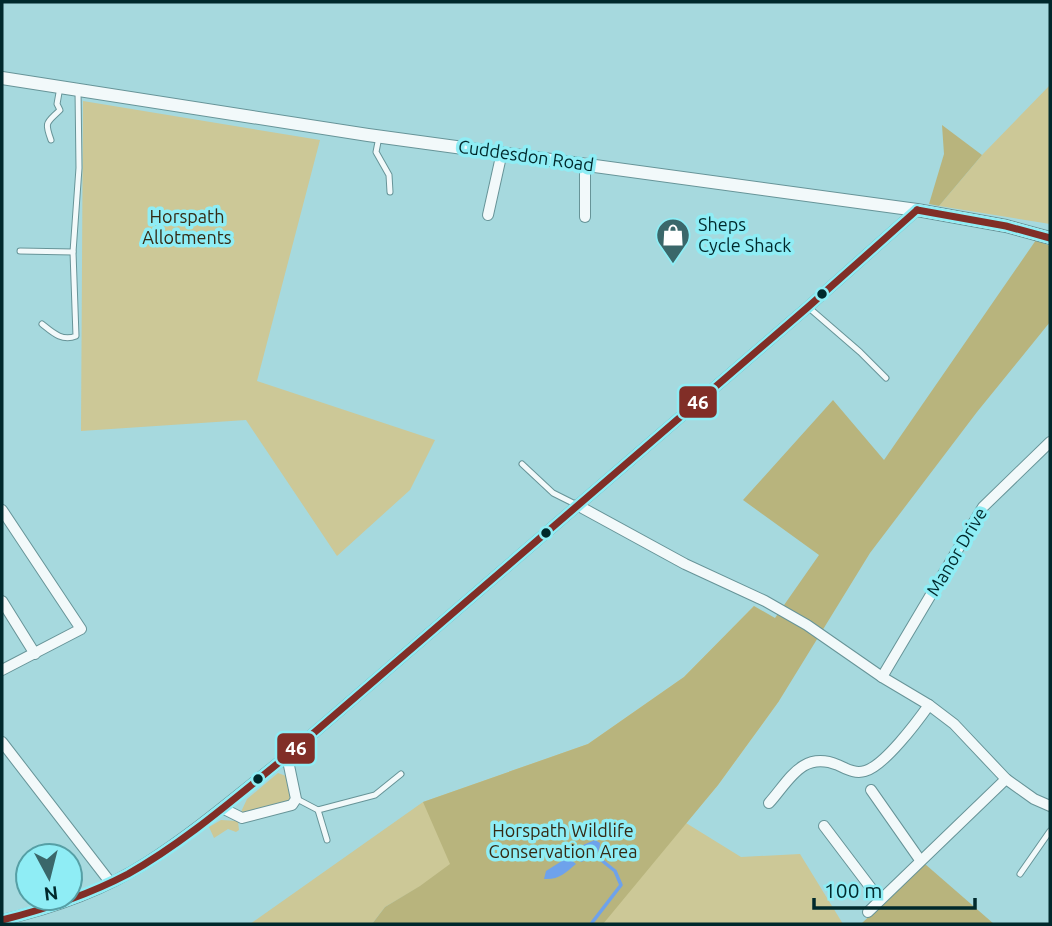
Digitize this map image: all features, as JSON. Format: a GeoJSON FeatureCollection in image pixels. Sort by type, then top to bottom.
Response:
{"type":"FeatureCollection","features":[{"type":"Feature","properties":{"kind":"street","name":"Cuddesdon Road"},"geometry":{"type":"LineString","coordinates":[[2,78],[379,137],[917,210],[1006,226],[1050,238]]}},
{"type":"Feature","properties":{"kind":"street"},"geometry":{"type":"LineString","coordinates":[[488,215],[502,152]]}},
{"type":"Feature","properties":{"kind":"street"},"geometry":{"type":"LineString","coordinates":[[585,164],[585,217]]}},
{"type":"Feature","properties":{"kind":"street"},"geometry":{"type":"LineString","coordinates":[[476,200],[489,202]]}},
{"type":"Feature","properties":{"kind":"street"},"geometry":{"type":"LineString","coordinates":[[2,920],[70,899],[110,882],[145,864],[222,808],[288,756],[917,210]]}},
{"type":"Feature","properties":{"kind":"street","name":"Manor Drive"},"geometry":{"type":"LineString","coordinates":[[882,677],[983,507],[1050,442]]}},
{"type":"Feature","properties":{"kind":"street"},"geometry":{"type":"LineString","coordinates":[[577,505],[685,564],[772,604],[807,625],[882,677],[929,705],[954,724],[1006,779],[1034,799],[1050,806]]}},
{"type":"Feature","properties":{"kind":"street"},"geometry":{"type":"LineString","coordinates":[[2,510],[82,629],[2,670]]}},
{"type":"Feature","properties":{"kind":"street"},"geometry":{"type":"LineString","coordinates":[[2,601],[35,654]]}},
{"type":"Feature","properties":{"kind":"street"},"geometry":{"type":"LineString","coordinates":[[769,803],[790,775],[807,764],[831,762],[854,772],[874,766],[910,732],[929,705]]}},
{"type":"Feature","properties":{"kind":"street"},"geometry":{"type":"LineString","coordinates":[[2,742],[110,882]]}},
{"type":"Feature","properties":{"kind":"street"},"geometry":{"type":"LineString","coordinates":[[222,808],[242,818],[292,805],[296,799],[288,756]]}},
{"type":"Feature","properties":{"kind":"street"},"geometry":{"type":"LineString","coordinates":[[868,912],[1006,779]]}},
{"type":"Feature","properties":{"kind":"street"},"geometry":{"type":"LineString","coordinates":[[871,790],[920,860]]}},
{"type":"Feature","properties":{"kind":"street"},"geometry":{"type":"LineString","coordinates":[[824,826],[880,900]]}},
{"type":"Feature","properties":{"kind":"lane"},"geometry":{"type":"LineString","coordinates":[[51,140],[46,126],[49,119],[60,110],[57,104],[61,87]]}},
{"type":"Feature","properties":{"kind":"lane"},"geometry":{"type":"LineString","coordinates":[[42,324],[59,337],[76,336],[74,252],[79,168],[78,90]]}},
{"type":"Feature","properties":{"kind":"lane"},"geometry":{"type":"LineString","coordinates":[[379,137],[376,152],[389,175],[390,192]]}},
{"type":"Feature","properties":{"kind":"lane"},"geometry":{"type":"LineString","coordinates":[[20,251],[74,252]]}},
{"type":"Feature","properties":{"kind":"lane"},"geometry":{"type":"LineString","coordinates":[[808,307],[886,378]]}},
{"type":"Feature","properties":{"kind":"lane"},"geometry":{"type":"LineString","coordinates":[[522,464],[553,493],[577,505]]}},
{"type":"Feature","properties":{"kind":"lane"},"geometry":{"type":"LineString","coordinates":[[296,799],[318,810],[375,795],[401,775]]}},
{"type":"Feature","properties":{"kind":"lane"},"geometry":{"type":"LineString","coordinates":[[318,810],[327,840]]}},
{"type":"Feature","properties":{"kind":"lane"},"geometry":{"type":"LineString","coordinates":[[1020,874],[1050,831]]}},
{"type":"Feature","properties":{"kind":"green space"},"geometry":{"type":"Polygon","coordinates":[[[1050,85],[1050,224],[939,206],[982,155],[1050,85]]]}},
{"type":"Feature","properties":{"kind":"green space","name":"Horspath Allotments"},"geometry":{"type":"Polygon","coordinates":[[[83,101],[320,140],[257,381],[435,440],[410,490],[337,556],[246,420],[81,431],[83,101]]]}},
{"type":"Feature","properties":{"kind":"green space"},"geometry":{"type":"Polygon","coordinates":[[[942,125],[982,155],[939,206],[929,204],[944,154],[942,125]]]}},
{"type":"Feature","properties":{"kind":"green space"},"geometry":{"type":"Polygon","coordinates":[[[1036,240],[1050,246],[1050,322],[977,412],[870,553],[779,701],[718,785],[603,924],[372,924],[385,907],[450,864],[423,802],[588,744],[684,677],[754,606],[775,618],[819,555],[743,500],[833,400],[884,460],[1036,240]]]}},
{"type":"Feature","properties":{"kind":"green space","name":"Horspath Wildlife Conservation Area"},"geometry":{"type":"Polygon","coordinates":[[[754,606],[779,701],[718,785],[686,823],[741,857],[800,854],[843,924],[488,924],[450,865],[385,907],[372,924],[250,924],[423,802],[588,744],[684,677],[754,606]]]}},
{"type":"Feature","properties":{"kind":"green space"},"geometry":{"type":"Polygon","coordinates":[[[278,773],[286,776],[291,794],[288,803],[240,814],[247,799],[278,773]]]}},
{"type":"Feature","properties":{"kind":"green space"},"geometry":{"type":"Polygon","coordinates":[[[221,820],[238,821],[239,830],[236,832],[228,829],[214,838],[209,827],[221,820]]]}},
{"type":"Feature","properties":{"kind":"green space"},"geometry":{"type":"Polygon","coordinates":[[[925,864],[994,924],[861,924],[925,864]]]}},
{"type":"Feature","properties":{"kind":"water"},"geometry":{"type":"Polygon","coordinates":[[[595,840],[600,843],[597,853],[581,862],[575,853],[583,845],[595,840]]]}},
{"type":"Feature","properties":{"kind":"water"},"geometry":{"type":"Polygon","coordinates":[[[568,857],[576,864],[558,877],[544,879],[546,871],[568,857]]]}},
{"type":"Feature","properties":{"kind":"waterway"},"geometry":{"type":"LineString","coordinates":[[591,924],[621,885],[615,871],[595,855]]}},
{"type":"Feature","properties":{"kind":"transit line","name":"46"},"geometry":{"type":"LineString","coordinates":[[917,210],[1006,226],[1050,238]]}},
{"type":"Feature","properties":{"kind":"transit line","name":"46"},"geometry":{"type":"LineString","coordinates":[[2,920],[66,901],[113,882],[170,848],[210,818],[287,756],[917,210]]}},
{"type":"Feature","properties":{"kind":"place","name":"Sheps Cycle Shack"},"geometry":{"type":"Point","coordinates":[673,265]}}]}
